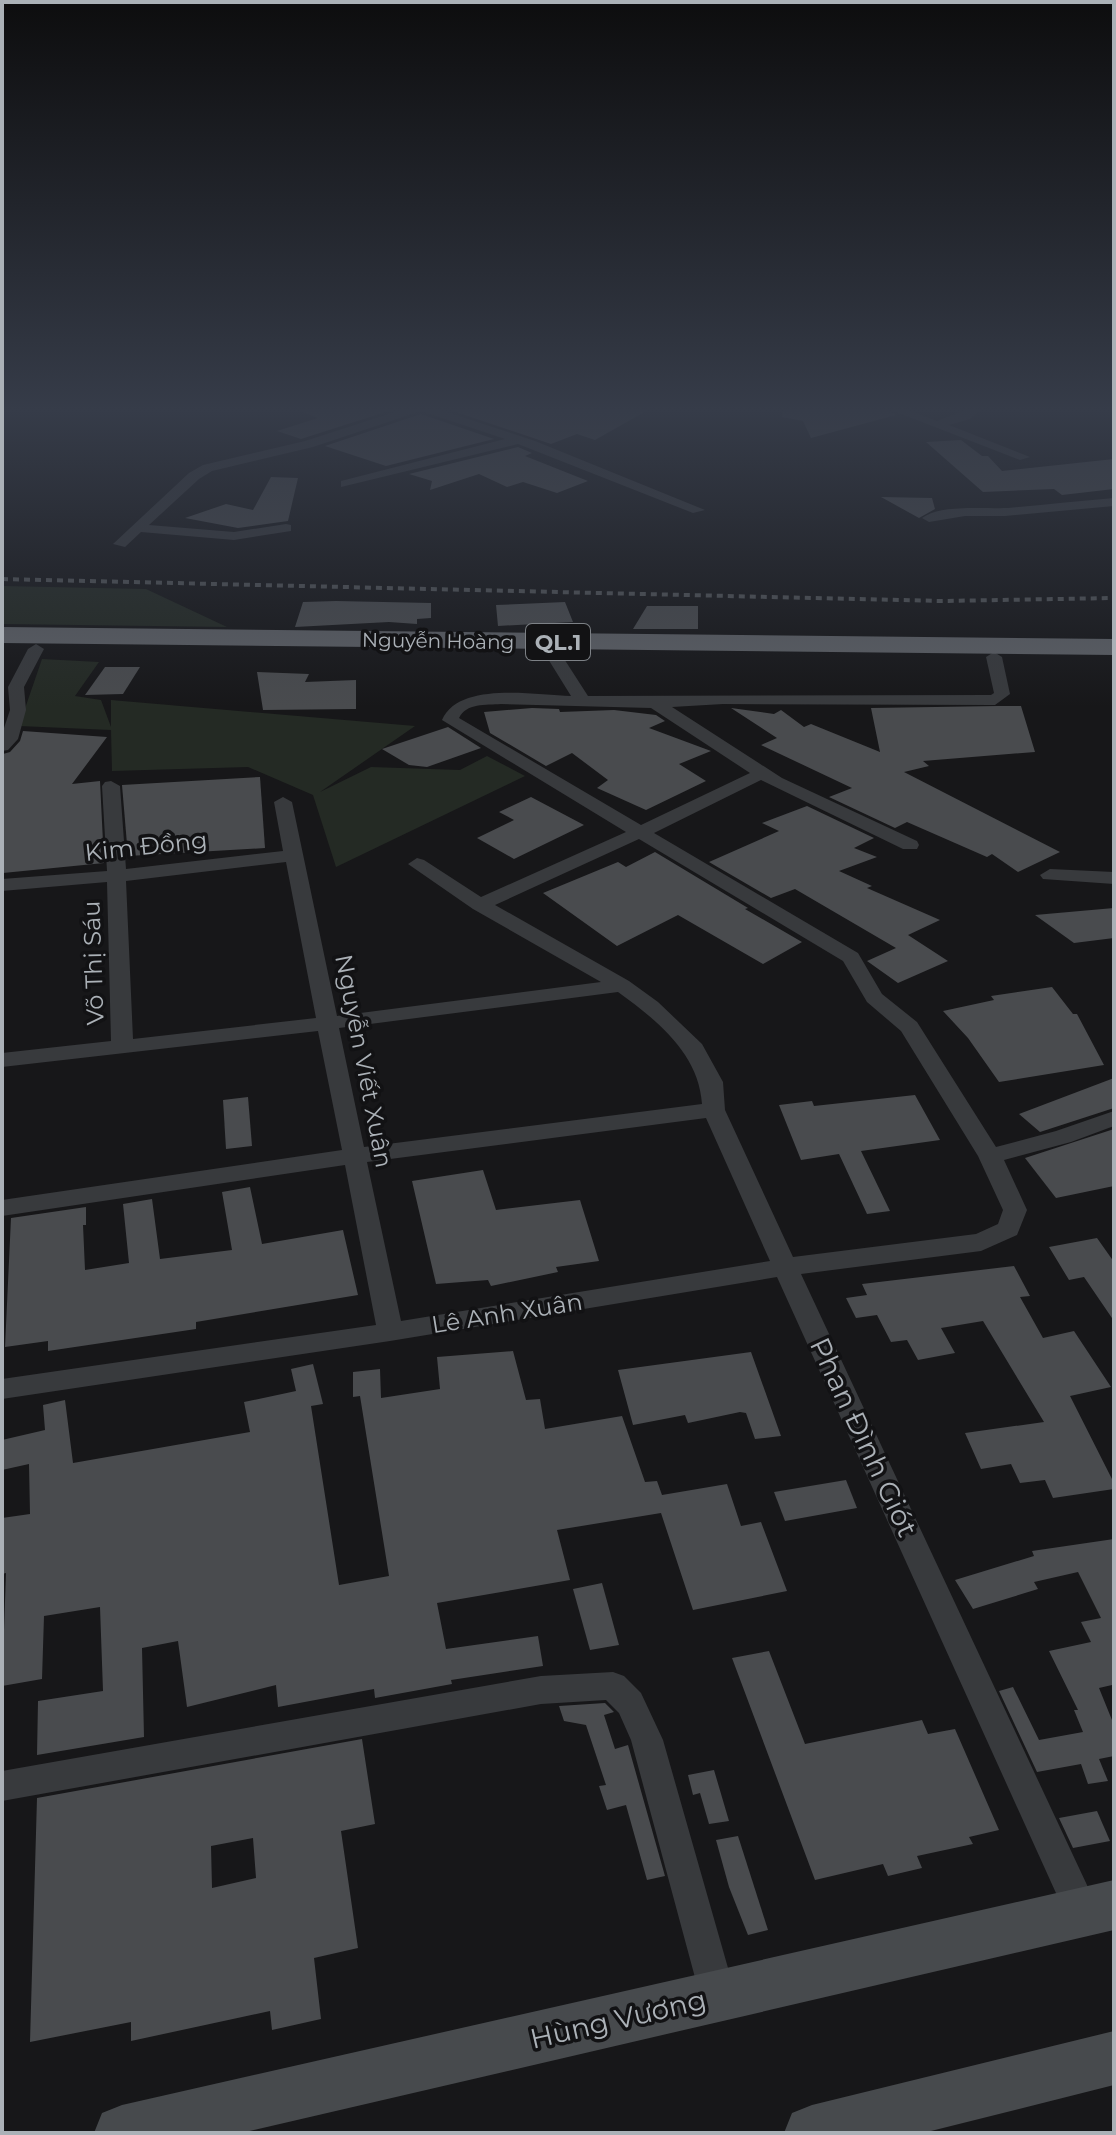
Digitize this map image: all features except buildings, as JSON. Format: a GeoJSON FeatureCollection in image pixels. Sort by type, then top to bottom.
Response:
{"type":"FeatureCollection","features":[{"type":"Feature","properties":{"kind":"highway","name":"Nguyễn Hoàng"},"geometry":{"type":"LineString","coordinates":[[2,635],[1114,647]]}},
{"type":"Feature","properties":{"kind":"highway","name":"Nguyễn Hoàng"},"geometry":{"type":"LineString","coordinates":[[2,648],[1114,659]]}},
{"type":"Feature","properties":{"kind":"main road","name":"Hùng Vương"},"geometry":{"type":"LineString","coordinates":[[122,2133],[1098,1908]]}},
{"type":"Feature","properties":{"kind":"main road"},"geometry":{"type":"LineString","coordinates":[[812,2133],[1114,2058]]}},
{"type":"Feature","properties":{"kind":"street"},"geometry":{"type":"LineString","coordinates":[[120,544],[160,508]]}},
{"type":"Feature","properties":{"kind":"street"},"geometry":{"type":"LineString","coordinates":[[692,508],[698,510]]}},
{"type":"Feature","properties":{"kind":"street"},"geometry":{"type":"LineString","coordinates":[[929,518],[965,512],[1049,508]]}},
{"type":"Feature","properties":{"kind":"street"},"geometry":{"type":"LineString","coordinates":[[138,528],[234,536],[286,528]]}},
{"type":"Feature","properties":{"kind":"street"},"geometry":{"type":"LineString","coordinates":[[2,746],[9,739],[18,710],[16,687],[36,649]]}},
{"type":"Feature","properties":{"kind":"street"},"geometry":{"type":"LineString","coordinates":[[553,654],[582,700]]}},
{"type":"Feature","properties":{"kind":"street"},"geometry":{"type":"LineString","coordinates":[[994,657],[1002,694],[995,700],[471,701],[455,709],[450,720],[851,957],[880,1005],[909,1027],[990,1156],[1063,1137],[1114,1118]]}},
{"type":"Feature","properties":{"kind":"street"},"geometry":{"type":"LineString","coordinates":[[655,703],[762,773],[910,845]]}},
{"type":"Feature","properties":{"kind":"street"},"geometry":{"type":"LineString","coordinates":[[480,905],[762,773]]}},
{"type":"Feature","properties":{"kind":"street","name":"Võ Thị Sáu"},"geometry":{"type":"LineString","coordinates":[[111,786],[122,1048]]}},
{"type":"Feature","properties":{"kind":"street","name":"Nguyễn Viết Xuân"},"geometry":{"type":"LineString","coordinates":[[283,802],[390,1332]]}},
{"type":"Feature","properties":{"kind":"street","name":"Kim Đồng"},"geometry":{"type":"LineString","coordinates":[[2,885],[116,876],[295,855]]}},
{"type":"Feature","properties":{"kind":"street","name":"Phan Đình Giót"},"geometry":{"type":"LineString","coordinates":[[417,864],[480,905],[622,985],[651,1006],[694,1049],[712,1082],[714,1110],[786,1267],[1098,1908]]}},
{"type":"Feature","properties":{"kind":"street"},"geometry":{"type":"LineString","coordinates":[[1050,875],[1114,878]]}},
{"type":"Feature","properties":{"kind":"street"},"geometry":{"type":"LineString","coordinates":[[2,1060],[330,1023],[622,985]]}},
{"type":"Feature","properties":{"kind":"street"},"geometry":{"type":"LineString","coordinates":[[2,1208],[356,1156],[714,1110]]}},
{"type":"Feature","properties":{"kind":"street","name":"Lê Anh Xuân"},"geometry":{"type":"LineString","coordinates":[[2,1389],[390,1332],[786,1267],[981,1242],[1008,1229],[1015,1210],[990,1156]]}},
{"type":"Feature","properties":{"kind":"street"},"geometry":{"type":"LineString","coordinates":[[2,1786],[541,1690],[613,1686],[630,1703],[647,1740],[718,1996]]}},
{"type":"Feature","properties":{"kind":"shaded area"},"geometry":{"type":"Polygon","coordinates":[[[2,586],[146,589],[227,627],[2,624],[2,586]]]}},
{"type":"Feature","properties":{"kind":"shaded area"},"geometry":{"type":"Polygon","coordinates":[[[42,659],[99,662],[75,696],[101,700],[111,727],[111,700],[415,726],[320,792],[371,767],[460,770],[487,756],[525,776],[336,867],[313,795],[248,767],[112,771],[111,730],[19,726],[42,659]]]}},
{"type":"Feature","properties":{"kind":"railway"},"geometry":{"type":"LineString","coordinates":[[2,579],[942,601],[1114,598]]}}]}
